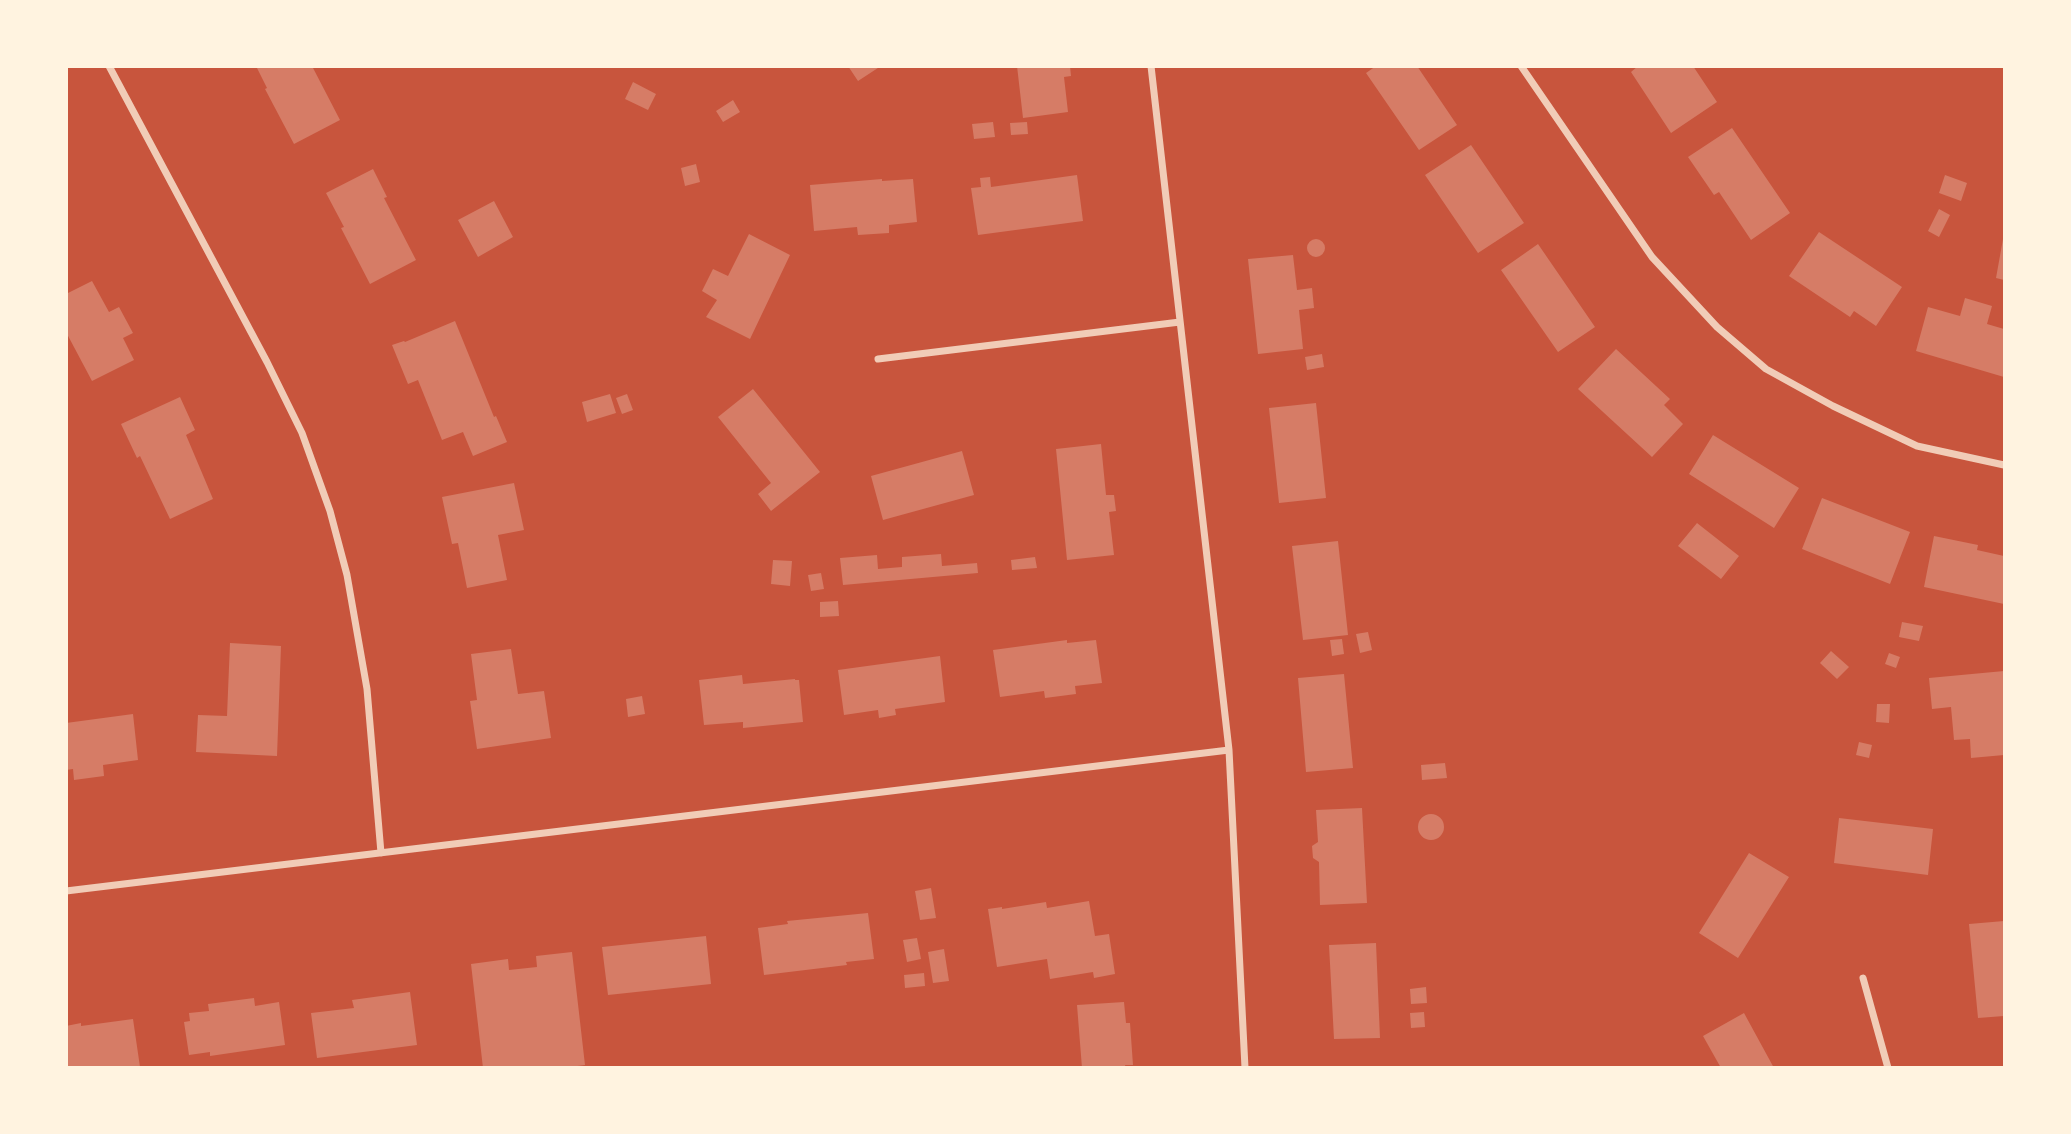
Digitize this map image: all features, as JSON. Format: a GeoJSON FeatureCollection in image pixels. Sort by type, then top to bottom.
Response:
{"type":"FeatureCollection","features":[{"type":"Feature","properties":{"kind":"street"},"geometry":{"type":"LineString","coordinates":[[109,66],[267,362],[302,433],[330,511],[347,575],[367,689],[381,853]]}},
{"type":"Feature","properties":{"kind":"street"},"geometry":{"type":"LineString","coordinates":[[1152,66],[1229,750],[1245,1068]]}},
{"type":"Feature","properties":{"kind":"street"},"geometry":{"type":"LineString","coordinates":[[1521,66],[1653,257],[1717,327],[1766,369],[1833,406],[1917,446],[2004,465]]}},
{"type":"Feature","properties":{"kind":"street"},"geometry":{"type":"LineString","coordinates":[[878,359],[1180,323]]}},
{"type":"Feature","properties":{"kind":"street"},"geometry":{"type":"LineString","coordinates":[[66,891],[1229,750]]}},
{"type":"Feature","properties":{"kind":"street"},"geometry":{"type":"LineString","coordinates":[[1863,978],[1888,1068]]}},
{"type":"Feature","properties":{"kind":"building"},"geometry":{"type":"Polygon","coordinates":[[[256,66],[312,66],[340,120],[294,144],[256,66]]]}},
{"type":"Feature","properties":{"kind":"building"},"geometry":{"type":"Polygon","coordinates":[[[848,66],[881,66],[858,81],[848,66]]]}},
{"type":"Feature","properties":{"kind":"building"},"geometry":{"type":"Polygon","coordinates":[[[1017,66],[1070,66],[1071,76],[1064,77],[1068,112],[1023,118],[1017,66]]]}},
{"type":"Feature","properties":{"kind":"building"},"geometry":{"type":"Polygon","coordinates":[[[1376,66],[1417,66],[1457,125],[1419,150],[1366,73],[1376,66]]]}},
{"type":"Feature","properties":{"kind":"building"},"geometry":{"type":"Polygon","coordinates":[[[1638,66],[1693,66],[1717,102],[1671,133],[1631,72],[1638,66]]]}},
{"type":"Feature","properties":{"kind":"building"},"geometry":{"type":"Polygon","coordinates":[[[633,82],[656,94],[648,110],[625,99],[633,82]]]}},
{"type":"Feature","properties":{"kind":"building"},"geometry":{"type":"Polygon","coordinates":[[[733,100],[740,112],[723,122],[716,111],[733,100]]]}},
{"type":"Feature","properties":{"kind":"building"},"geometry":{"type":"Polygon","coordinates":[[[993,122],[995,137],[974,139],[972,124],[993,122]]]}},
{"type":"Feature","properties":{"kind":"building"},"geometry":{"type":"Polygon","coordinates":[[[1027,122],[1028,134],[1011,135],[1010,123],[1027,122]]]}},
{"type":"Feature","properties":{"kind":"building"},"geometry":{"type":"Polygon","coordinates":[[[1732,128],[1790,213],[1751,240],[1719,192],[1714,195],[1688,157],[1732,128]]]}},
{"type":"Feature","properties":{"kind":"building"},"geometry":{"type":"Polygon","coordinates":[[[1471,145],[1524,223],[1478,253],[1425,175],[1471,145]]]}},
{"type":"Feature","properties":{"kind":"building"},"geometry":{"type":"Polygon","coordinates":[[[696,164],[700,182],[685,186],[681,168],[696,164]]]}},
{"type":"Feature","properties":{"kind":"building"},"geometry":{"type":"Polygon","coordinates":[[[373,169],[387,197],[384,198],[416,260],[370,284],[326,193],[373,169]]]}},
{"type":"Feature","properties":{"kind":"building"},"geometry":{"type":"Polygon","coordinates":[[[1077,175],[1083,221],[978,235],[971,188],[981,187],[980,178],[990,177],[991,187],[1077,175]]]}},
{"type":"Feature","properties":{"kind":"building"},"geometry":{"type":"Polygon","coordinates":[[[1945,175],[1967,183],[1961,201],[1939,193],[1945,175]]]}},
{"type":"Feature","properties":{"kind":"building"},"geometry":{"type":"Polygon","coordinates":[[[913,179],[917,222],[889,225],[889,233],[858,235],[857,227],[814,231],[810,185],[913,179]]]}},
{"type":"Feature","properties":{"kind":"building"},"geometry":{"type":"Polygon","coordinates":[[[494,201],[513,237],[478,257],[458,220],[494,201]]]}},
{"type":"Feature","properties":{"kind":"building"},"geometry":{"type":"Polygon","coordinates":[[[1939,209],[1950,215],[1939,237],[1928,231],[1939,209]]]}},
{"type":"Feature","properties":{"kind":"building"},"geometry":{"type":"Polygon","coordinates":[[[1819,232],[1902,287],[1876,326],[1854,311],[1850,317],[1789,276],[1819,232]]]}},
{"type":"Feature","properties":{"kind":"building"},"geometry":{"type":"Polygon","coordinates":[[[749,234],[790,255],[750,339],[706,317],[717,300],[702,291],[713,269],[728,276],[749,234]]]}},
{"type":"Feature","properties":{"kind":"building"},"geometry":{"type":"Polygon","coordinates":[[[1316,239],[1322,242],[1325,248],[1322,254],[1316,257],[1310,254],[1307,248],[1310,242],[1316,239]]]}},
{"type":"Feature","properties":{"kind":"building"},"geometry":{"type":"Polygon","coordinates":[[[2004,239],[2004,280],[1996,278],[2004,239]]]}},
{"type":"Feature","properties":{"kind":"building"},"geometry":{"type":"Polygon","coordinates":[[[1538,244],[1595,327],[1558,352],[1501,270],[1538,244]]]}},
{"type":"Feature","properties":{"kind":"building"},"geometry":{"type":"Polygon","coordinates":[[[1293,255],[1297,290],[1312,288],[1314,308],[1299,310],[1303,349],[1258,354],[1248,259],[1293,255]]]}},
{"type":"Feature","properties":{"kind":"building"},"geometry":{"type":"Polygon","coordinates":[[[92,281],[109,312],[119,307],[133,333],[123,338],[134,360],[92,381],[66,332],[66,294],[92,281]]]}},
{"type":"Feature","properties":{"kind":"building"},"geometry":{"type":"Polygon","coordinates":[[[1965,298],[1992,306],[1987,324],[2004,329],[2004,377],[1916,351],[1928,307],[1960,316],[1965,298]]]}},
{"type":"Feature","properties":{"kind":"building"},"geometry":{"type":"Polygon","coordinates":[[[455,321],[507,442],[473,456],[463,432],[442,440],[418,380],[408,384],[392,345],[455,321]]]}},
{"type":"Feature","properties":{"kind":"building"},"geometry":{"type":"Polygon","coordinates":[[[1616,349],[1670,399],[1664,405],[1683,424],[1652,457],[1578,389],[1616,349]]]}},
{"type":"Feature","properties":{"kind":"building"},"geometry":{"type":"Polygon","coordinates":[[[1322,354],[1324,367],[1307,370],[1305,357],[1322,354]]]}},
{"type":"Feature","properties":{"kind":"building"},"geometry":{"type":"Polygon","coordinates":[[[753,389],[820,472],[771,511],[758,494],[771,483],[718,417],[753,389]]]}},
{"type":"Feature","properties":{"kind":"building"},"geometry":{"type":"Polygon","coordinates":[[[610,394],[616,413],[587,422],[582,402],[610,394]]]}},
{"type":"Feature","properties":{"kind":"building"},"geometry":{"type":"Polygon","coordinates":[[[627,394],[633,410],[622,414],[616,398],[627,394]]]}},
{"type":"Feature","properties":{"kind":"building"},"geometry":{"type":"Polygon","coordinates":[[[180,397],[195,430],[186,435],[213,499],[170,519],[140,456],[137,458],[121,424],[180,397]]]}},
{"type":"Feature","properties":{"kind":"building"},"geometry":{"type":"Polygon","coordinates":[[[1316,403],[1326,498],[1279,503],[1269,408],[1316,403]]]}},
{"type":"Feature","properties":{"kind":"building"},"geometry":{"type":"Polygon","coordinates":[[[1713,435],[1799,488],[1774,528],[1689,474],[1713,435]]]}},
{"type":"Feature","properties":{"kind":"building"},"geometry":{"type":"Polygon","coordinates":[[[1101,444],[1106,495],[1114,495],[1116,511],[1109,512],[1114,555],[1067,560],[1056,449],[1101,444]]]}},
{"type":"Feature","properties":{"kind":"building"},"geometry":{"type":"Polygon","coordinates":[[[962,451],[974,495],[883,520],[871,476],[962,451]]]}},
{"type":"Feature","properties":{"kind":"building"},"geometry":{"type":"Polygon","coordinates":[[[514,483],[524,530],[498,535],[507,580],[467,588],[458,543],[452,544],[442,497],[514,483]]]}},
{"type":"Feature","properties":{"kind":"building"},"geometry":{"type":"Polygon","coordinates":[[[1822,498],[1910,532],[1890,584],[1802,549],[1822,498]]]}},
{"type":"Feature","properties":{"kind":"building"},"geometry":{"type":"Polygon","coordinates":[[[1697,523],[1739,556],[1721,579],[1678,546],[1697,523]]]}},
{"type":"Feature","properties":{"kind":"building"},"geometry":{"type":"Polygon","coordinates":[[[1934,536],[1978,545],[1977,550],[2004,556],[2004,604],[1924,587],[1934,536]]]}},
{"type":"Feature","properties":{"kind":"building"},"geometry":{"type":"Polygon","coordinates":[[[1338,541],[1348,635],[1303,640],[1292,546],[1338,541]]]}},
{"type":"Feature","properties":{"kind":"building"},"geometry":{"type":"Polygon","coordinates":[[[941,554],[942,566],[977,563],[978,573],[843,585],[840,558],[877,555],[878,569],[902,567],[902,557],[941,554]]]}},
{"type":"Feature","properties":{"kind":"building"},"geometry":{"type":"Polygon","coordinates":[[[1035,557],[1037,568],[1012,570],[1011,560],[1035,557]]]}},
{"type":"Feature","properties":{"kind":"building"},"geometry":{"type":"Polygon","coordinates":[[[773,560],[792,561],[790,586],[771,584],[773,560]]]}},
{"type":"Feature","properties":{"kind":"building"},"geometry":{"type":"Polygon","coordinates":[[[821,573],[824,589],[811,591],[808,575],[821,573]]]}},
{"type":"Feature","properties":{"kind":"building"},"geometry":{"type":"Polygon","coordinates":[[[838,601],[839,616],[820,617],[820,602],[838,601]]]}},
{"type":"Feature","properties":{"kind":"building"},"geometry":{"type":"Polygon","coordinates":[[[1902,622],[1923,626],[1919,641],[1899,637],[1902,622]]]}},
{"type":"Feature","properties":{"kind":"building"},"geometry":{"type":"Polygon","coordinates":[[[1368,632],[1372,650],[1360,653],[1356,634],[1368,632]]]}},
{"type":"Feature","properties":{"kind":"building"},"geometry":{"type":"Polygon","coordinates":[[[1342,639],[1344,654],[1332,656],[1330,640],[1342,639]]]}},
{"type":"Feature","properties":{"kind":"building"},"geometry":{"type":"Polygon","coordinates":[[[1067,640],[1067,643],[1096,640],[1102,683],[1075,686],[1076,694],[1045,698],[1044,691],[1000,697],[993,650],[1067,640]]]}},
{"type":"Feature","properties":{"kind":"building"},"geometry":{"type":"Polygon","coordinates":[[[230,643],[281,646],[277,756],[196,752],[198,715],[227,716],[230,643]]]}},
{"type":"Feature","properties":{"kind":"building"},"geometry":{"type":"Polygon","coordinates":[[[511,649],[518,694],[544,691],[551,738],[477,749],[470,701],[477,700],[471,654],[511,649]]]}},
{"type":"Feature","properties":{"kind":"building"},"geometry":{"type":"Polygon","coordinates":[[[1831,651],[1849,667],[1837,679],[1820,663],[1831,651]]]}},
{"type":"Feature","properties":{"kind":"building"},"geometry":{"type":"Polygon","coordinates":[[[1889,653],[1900,657],[1896,668],[1885,664],[1889,653]]]}},
{"type":"Feature","properties":{"kind":"building"},"geometry":{"type":"Polygon","coordinates":[[[940,656],[945,702],[895,709],[896,715],[879,718],[878,710],[844,715],[838,670],[940,656]]]}},
{"type":"Feature","properties":{"kind":"building"},"geometry":{"type":"Polygon","coordinates":[[[2004,671],[2004,755],[1971,758],[1970,739],[1954,740],[1951,707],[1932,709],[1929,678],[2004,671]]]}},
{"type":"Feature","properties":{"kind":"building"},"geometry":{"type":"Polygon","coordinates":[[[1344,674],[1353,768],[1306,772],[1298,678],[1344,674]]]}},
{"type":"Feature","properties":{"kind":"building"},"geometry":{"type":"Polygon","coordinates":[[[742,675],[743,684],[799,680],[803,722],[743,728],[743,722],[704,725],[699,680],[742,675]]]}},
{"type":"Feature","properties":{"kind":"building"},"geometry":{"type":"Polygon","coordinates":[[[642,696],[645,714],[628,717],[626,699],[642,696]]]}},
{"type":"Feature","properties":{"kind":"building"},"geometry":{"type":"Polygon","coordinates":[[[1877,704],[1890,704],[1889,723],[1876,722],[1877,704]]]}},
{"type":"Feature","properties":{"kind":"building"},"geometry":{"type":"Polygon","coordinates":[[[133,714],[138,760],[103,765],[104,776],[74,780],[73,769],[66,770],[66,723],[133,714]]]}},
{"type":"Feature","properties":{"kind":"building"},"geometry":{"type":"Polygon","coordinates":[[[1859,742],[1872,745],[1869,758],[1856,755],[1859,742]]]}},
{"type":"Feature","properties":{"kind":"building"},"geometry":{"type":"Polygon","coordinates":[[[1445,763],[1447,778],[1422,780],[1421,765],[1445,763]]]}},
{"type":"Feature","properties":{"kind":"building"},"geometry":{"type":"Polygon","coordinates":[[[1362,808],[1367,903],[1320,905],[1319,862],[1313,858],[1312,846],[1318,842],[1316,810],[1362,808]]]}},
{"type":"Feature","properties":{"kind":"building"},"geometry":{"type":"Polygon","coordinates":[[[1431,814],[1440,818],[1444,827],[1440,836],[1431,840],[1422,836],[1418,827],[1422,818],[1431,814]]]}},
{"type":"Feature","properties":{"kind":"building"},"geometry":{"type":"Polygon","coordinates":[[[1839,818],[1933,829],[1928,875],[1834,863],[1839,818]]]}},
{"type":"Feature","properties":{"kind":"building"},"geometry":{"type":"Polygon","coordinates":[[[1749,853],[1789,877],[1738,958],[1699,933],[1749,853]]]}},
{"type":"Feature","properties":{"kind":"building"},"geometry":{"type":"Polygon","coordinates":[[[931,888],[936,918],[920,920],[915,891],[931,888]]]}},
{"type":"Feature","properties":{"kind":"building"},"geometry":{"type":"Polygon","coordinates":[[[1089,901],[1095,936],[1109,934],[1115,974],[1094,978],[1093,972],[1050,979],[1047,959],[997,967],[988,909],[1046,902],[1047,908],[1089,901]]]}},
{"type":"Feature","properties":{"kind":"building"},"geometry":{"type":"Polygon","coordinates":[[[868,913],[874,959],[764,975],[758,928],[788,924],[787,921],[868,913]]]}},
{"type":"Feature","properties":{"kind":"building"},"geometry":{"type":"Polygon","coordinates":[[[2004,921],[2004,1016],[1978,1018],[1969,924],[2004,921]]]}},
{"type":"Feature","properties":{"kind":"building"},"geometry":{"type":"Polygon","coordinates":[[[706,936],[711,984],[608,995],[602,947],[706,936]]]}},
{"type":"Feature","properties":{"kind":"building"},"geometry":{"type":"Polygon","coordinates":[[[917,938],[921,959],[907,962],[903,940],[917,938]]]}},
{"type":"Feature","properties":{"kind":"building"},"geometry":{"type":"Polygon","coordinates":[[[1376,943],[1380,1038],[1334,1039],[1329,945],[1376,943]]]}},
{"type":"Feature","properties":{"kind":"building"},"geometry":{"type":"Polygon","coordinates":[[[944,949],[949,981],[933,983],[928,952],[944,949]]]}},
{"type":"Feature","properties":{"kind":"building"},"geometry":{"type":"Polygon","coordinates":[[[572,952],[585,1065],[563,1068],[483,1068],[471,964],[508,959],[509,970],[537,967],[536,956],[572,952]]]}},
{"type":"Feature","properties":{"kind":"building"},"geometry":{"type":"Polygon","coordinates":[[[924,973],[925,986],[905,988],[904,975],[924,973]]]}},
{"type":"Feature","properties":{"kind":"building"},"geometry":{"type":"Polygon","coordinates":[[[1426,987],[1427,1003],[1411,1004],[1410,989],[1426,987]]]}},
{"type":"Feature","properties":{"kind":"building"},"geometry":{"type":"Polygon","coordinates":[[[410,992],[417,1045],[317,1058],[311,1013],[354,1008],[352,1000],[410,992]]]}},
{"type":"Feature","properties":{"kind":"building"},"geometry":{"type":"Polygon","coordinates":[[[254,998],[255,1006],[279,1002],[285,1045],[210,1056],[210,1052],[189,1055],[184,1022],[190,1021],[189,1013],[209,1011],[208,1004],[254,998]]]}},
{"type":"Feature","properties":{"kind":"building"},"geometry":{"type":"Polygon","coordinates":[[[1124,1002],[1126,1023],[1130,1023],[1133,1065],[1125,1065],[1126,1068],[1082,1068],[1077,1005],[1124,1002]]]}},
{"type":"Feature","properties":{"kind":"building"},"geometry":{"type":"Polygon","coordinates":[[[1424,1012],[1425,1027],[1411,1028],[1410,1013],[1424,1012]]]}},
{"type":"Feature","properties":{"kind":"building"},"geometry":{"type":"Polygon","coordinates":[[[1744,1013],[1774,1068],[1721,1068],[1703,1036],[1744,1013]]]}},
{"type":"Feature","properties":{"kind":"building"},"geometry":{"type":"Polygon","coordinates":[[[133,1019],[140,1067],[66,1068],[66,1026],[133,1019]]]}}]}
